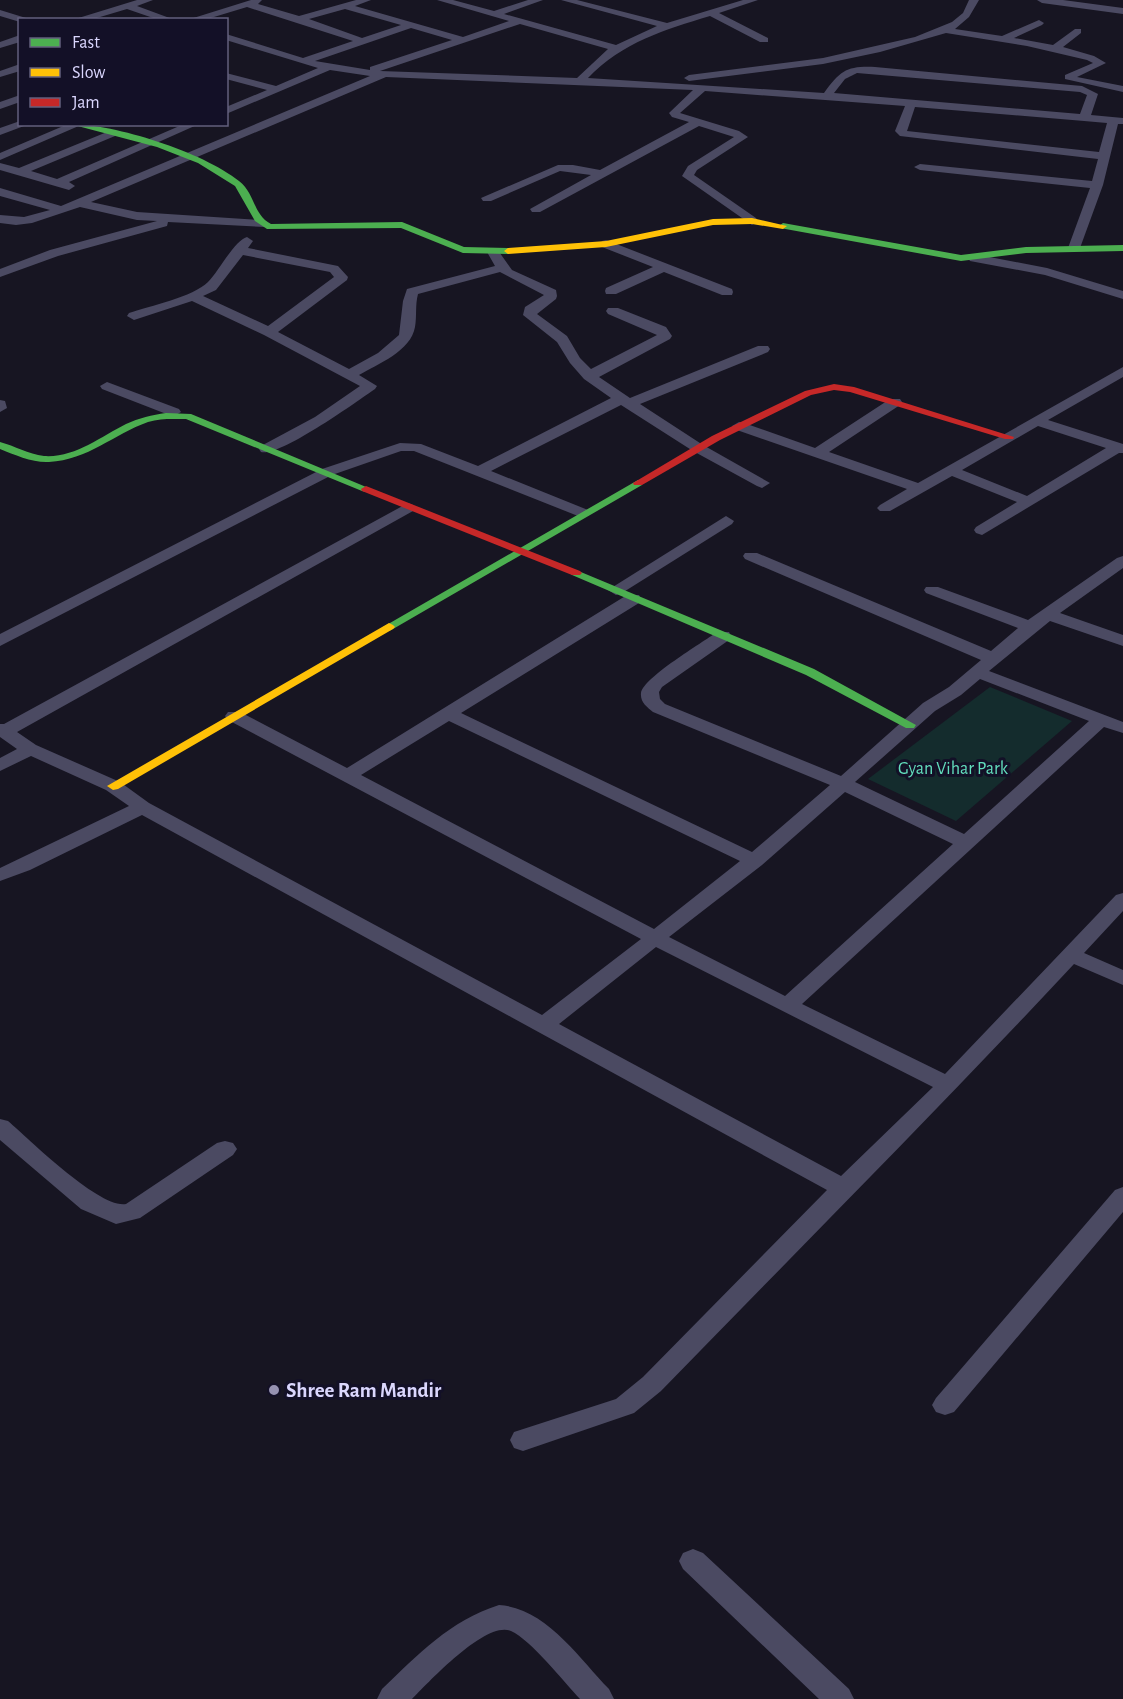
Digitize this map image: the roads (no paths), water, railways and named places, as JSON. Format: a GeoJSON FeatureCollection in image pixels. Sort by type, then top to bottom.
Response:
{"type":"FeatureCollection","features":[{"type":"Feature","properties":{"kind":"street"},"geometry":{"type":"LineString","coordinates":[[109,0],[164,18]]}},
{"type":"Feature","properties":{"kind":"street"},"geometry":{"type":"LineString","coordinates":[[84,18],[148,0]]}},
{"type":"Feature","properties":{"kind":"street"},"geometry":{"type":"LineString","coordinates":[[199,18],[262,0]]}},
{"type":"Feature","properties":{"kind":"street"},"geometry":{"type":"LineString","coordinates":[[299,19],[366,0]]}},
{"type":"Feature","properties":{"kind":"street"},"geometry":{"type":"LineString","coordinates":[[442,0],[617,48]]}},
{"type":"Feature","properties":{"kind":"street"},"geometry":{"type":"LineString","coordinates":[[498,0],[520,6]]}},
{"type":"Feature","properties":{"kind":"street"},"geometry":{"type":"LineString","coordinates":[[495,14],[538,0]]}},
{"type":"Feature","properties":{"kind":"street"},"geometry":{"type":"LineString","coordinates":[[566,0],[671,27]]}},
{"type":"Feature","properties":{"kind":"street"},"geometry":{"type":"LineString","coordinates":[[580,81],[596,64],[617,48],[671,27],[753,0]]}},
{"type":"Feature","properties":{"kind":"street"},"geometry":{"type":"LineString","coordinates":[[632,83],[837,60],[944,30],[961,21],[975,0]]}},
{"type":"Feature","properties":{"kind":"street"},"geometry":{"type":"LineString","coordinates":[[1042,0],[1123,11]]}},
{"type":"Feature","properties":{"kind":"street"},"geometry":{"type":"LineString","coordinates":[[247,4],[364,42]]}},
{"type":"Feature","properties":{"kind":"street"},"geometry":{"type":"LineString","coordinates":[[345,6],[460,39]]}},
{"type":"Feature","properties":{"kind":"street"},"geometry":{"type":"LineString","coordinates":[[0,13],[18,18]]}},
{"type":"Feature","properties":{"kind":"street"},"geometry":{"type":"LineString","coordinates":[[711,13],[764,40]]}},
{"type":"Feature","properties":{"kind":"street"},"geometry":{"type":"LineString","coordinates":[[363,72],[520,21]]}},
{"type":"Feature","properties":{"kind":"street"},"geometry":{"type":"LineString","coordinates":[[1002,39],[1039,23]]}},
{"type":"Feature","properties":{"kind":"street"},"geometry":{"type":"LineString","coordinates":[[304,62],[410,26]]}},
{"type":"Feature","properties":{"kind":"street"},"geometry":{"type":"LineString","coordinates":[[944,30],[1054,49],[1091,58],[1101,63],[1062,82]]}},
{"type":"Feature","properties":{"kind":"street"},"geometry":{"type":"LineString","coordinates":[[1054,49],[1078,31]]}},
{"type":"Feature","properties":{"kind":"street"},"geometry":{"type":"LineString","coordinates":[[228,38],[304,62],[363,72],[632,83],[827,96],[1118,121],[1074,248]]}},
{"type":"Feature","properties":{"kind":"street"},"geometry":{"type":"LineString","coordinates":[[0,45],[18,39]]}},
{"type":"Feature","properties":{"kind":"street"},"geometry":{"type":"LineString","coordinates":[[837,60],[1123,89]]}},
{"type":"Feature","properties":{"kind":"street"},"geometry":{"type":"LineString","coordinates":[[228,110],[328,67]]}},
{"type":"Feature","properties":{"kind":"street"},"geometry":{"type":"LineString","coordinates":[[0,74],[18,68]]}},
{"type":"Feature","properties":{"kind":"street"},"geometry":{"type":"LineString","coordinates":[[827,96],[845,72],[854,69],[1062,82],[1092,93],[1084,118]]}},
{"type":"Feature","properties":{"kind":"street"},"geometry":{"type":"LineString","coordinates":[[2,221],[32,220],[62,210],[385,74]]}},
{"type":"Feature","properties":{"kind":"street"},"geometry":{"type":"LineString","coordinates":[[228,77],[277,89]]}},
{"type":"Feature","properties":{"kind":"street"},"geometry":{"type":"LineString","coordinates":[[702,88],[674,113],[741,137],[692,168],[688,176],[694,183],[752,221]]}},
{"type":"Feature","properties":{"kind":"street"},"geometry":{"type":"LineString","coordinates":[[228,98],[246,103]]}},
{"type":"Feature","properties":{"kind":"street"},"geometry":{"type":"LineString","coordinates":[[911,104],[901,131],[904,134],[1104,156]]}},
{"type":"Feature","properties":{"kind":"street"},"geometry":{"type":"LineString","coordinates":[[536,209],[698,122]]}},
{"type":"Feature","properties":{"kind":"street"},"geometry":{"type":"LineString","coordinates":[[0,132],[18,125]]}},
{"type":"Feature","properties":{"kind":"street"},"geometry":{"type":"LineString","coordinates":[[0,157],[73,126]]}},
{"type":"Feature","properties":{"kind":"street"},"geometry":{"type":"LineString","coordinates":[[79,126],[151,144],[189,156],[216,168],[244,190],[255,217],[261,224]]}},
{"type":"Feature","properties":{"kind":"street"},"geometry":{"type":"LineString","coordinates":[[58,183],[190,126]]}},
{"type":"Feature","properties":{"kind":"street"},"geometry":{"type":"LineString","coordinates":[[162,127],[179,131]]}},
{"type":"Feature","properties":{"kind":"street"},"geometry":{"type":"LineString","coordinates":[[19,172],[111,134]]}},
{"type":"Feature","properties":{"kind":"street"},"geometry":{"type":"LineString","coordinates":[[0,166],[97,195]]}},
{"type":"Feature","properties":{"kind":"street"},"geometry":{"type":"LineString","coordinates":[[920,167],[1097,185]]}},
{"type":"Feature","properties":{"kind":"street"},"geometry":{"type":"LineString","coordinates":[[487,198],[558,168],[573,168],[602,174]]}},
{"type":"Feature","properties":{"kind":"street"},"geometry":{"type":"LineString","coordinates":[[0,192],[62,210]]}},
{"type":"Feature","properties":{"kind":"street"},"geometry":{"type":"LineString","coordinates":[[79,203],[120,213],[261,224],[270,227],[402,225],[463,250],[493,252],[606,244],[713,222],[752,221],[1047,272],[1123,295]]}},
{"type":"Feature","properties":{"kind":"street"},"geometry":{"type":"LineString","coordinates":[[0,273],[54,253],[174,219]]}},
{"type":"Feature","properties":{"kind":"street"},"geometry":{"type":"LineString","coordinates":[[134,316],[193,296],[211,287],[261,224]]}},
{"type":"Feature","properties":{"kind":"street"},"geometry":{"type":"LineString","coordinates":[[606,244],[727,292]]}},
{"type":"Feature","properties":{"kind":"street"},"geometry":{"type":"LineString","coordinates":[[974,258],[1026,250],[1123,248]]}},
{"type":"Feature","properties":{"kind":"street"},"geometry":{"type":"LineString","coordinates":[[239,250],[334,269],[342,277],[269,332]]}},
{"type":"Feature","properties":{"kind":"street"},"geometry":{"type":"LineString","coordinates":[[493,252],[502,268],[515,278],[551,293],[551,296],[530,310],[530,315],[562,339],[589,376],[624,402],[698,448],[762,483]]}},
{"type":"Feature","properties":{"kind":"street"},"geometry":{"type":"LineString","coordinates":[[611,291],[664,267]]}},
{"type":"Feature","properties":{"kind":"street"},"geometry":{"type":"LineString","coordinates":[[349,375],[394,348],[404,339],[408,329],[412,292],[502,268]]}},
{"type":"Feature","properties":{"kind":"street"},"geometry":{"type":"LineString","coordinates":[[193,296],[269,332],[370,386],[320,420],[266,449]]}},
{"type":"Feature","properties":{"kind":"street"},"geometry":{"type":"LineString","coordinates":[[589,376],[665,336],[662,330],[613,311]]}},
{"type":"Feature","properties":{"kind":"street"},"geometry":{"type":"LineString","coordinates":[[478,472],[624,402],[764,349]]}},
{"type":"Feature","properties":{"kind":"street"},"geometry":{"type":"LineString","coordinates":[[885,508],[1123,371]]}},
{"type":"Feature","properties":{"kind":"street"},"geometry":{"type":"LineString","coordinates":[[1100,384],[1123,391]]}},
{"type":"Feature","properties":{"kind":"street"},"geometry":{"type":"LineString","coordinates":[[107,386],[327,472],[408,508],[522,551],[810,672],[910,725]]}},
{"type":"Feature","properties":{"kind":"street"},"geometry":{"type":"LineString","coordinates":[[113,786],[698,448],[739,426],[823,388],[851,389],[1009,437]]}},
{"type":"Feature","properties":{"kind":"street"},"geometry":{"type":"LineString","coordinates":[[817,453],[895,402]]}},
{"type":"Feature","properties":{"kind":"street"},"geometry":{"type":"LineString","coordinates":[[0,445],[34,457],[51,459],[79,452],[134,423],[155,415],[174,412]]}},
{"type":"Feature","properties":{"kind":"street"},"geometry":{"type":"LineString","coordinates":[[1036,421],[1120,448]]}},
{"type":"Feature","properties":{"kind":"street"},"geometry":{"type":"LineString","coordinates":[[739,426],[918,488]]}},
{"type":"Feature","properties":{"kind":"street"},"geometry":{"type":"LineString","coordinates":[[242,438],[286,439]]}},
{"type":"Feature","properties":{"kind":"street"},"geometry":{"type":"LineString","coordinates":[[0,641],[327,472],[400,447],[409,446],[583,513]]}},
{"type":"Feature","properties":{"kind":"street"},"geometry":{"type":"LineString","coordinates":[[982,530],[1027,501],[1120,448]]}},
{"type":"Feature","properties":{"kind":"street"},"geometry":{"type":"LineString","coordinates":[[951,470],[1027,501]]}},
{"type":"Feature","properties":{"kind":"street"},"geometry":{"type":"LineString","coordinates":[[408,508],[3,730],[30,748],[113,786],[142,807],[843,1188]]}},
{"type":"Feature","properties":{"kind":"street"},"geometry":{"type":"LineString","coordinates":[[616,591],[726,521]]}},
{"type":"Feature","properties":{"kind":"street"},"geometry":{"type":"LineString","coordinates":[[751,556],[992,658]]}},
{"type":"Feature","properties":{"kind":"street"},"geometry":{"type":"LineString","coordinates":[[545,1024],[754,861],[928,707],[955,691],[1030,627],[1120,566]]}},
{"type":"Feature","properties":{"kind":"street"},"geometry":{"type":"LineString","coordinates":[[932,590],[1030,627]]}},
{"type":"Feature","properties":{"kind":"street"},"geometry":{"type":"LineString","coordinates":[[347,776],[633,599]]}},
{"type":"Feature","properties":{"kind":"street"},"geometry":{"type":"LineString","coordinates":[[1049,615],[1123,641]]}},
{"type":"Feature","properties":{"kind":"street"},"geometry":{"type":"LineString","coordinates":[[723,636],[655,684],[650,692],[651,701],[659,708],[842,783],[966,843]]}},
{"type":"Feature","properties":{"kind":"street"},"geometry":{"type":"LineString","coordinates":[[977,672],[1123,728]]}},
{"type":"Feature","properties":{"kind":"street"},"geometry":{"type":"LineString","coordinates":[[450,714],[754,861]]}},
{"type":"Feature","properties":{"kind":"street"},"geometry":{"type":"LineString","coordinates":[[234,716],[656,938],[948,1085]]}},
{"type":"Feature","properties":{"kind":"street"},"geometry":{"type":"LineString","coordinates":[[788,1006],[1102,719]]}},
{"type":"Feature","properties":{"kind":"street"},"geometry":{"type":"LineString","coordinates":[[0,765],[30,748]]}},
{"type":"Feature","properties":{"kind":"street"},"geometry":{"type":"LineString","coordinates":[[0,875],[24,866],[142,807]]}},
{"type":"Feature","properties":{"kind":"street"},"geometry":{"type":"LineString","coordinates":[[523,1440],[625,1406],[652,1384],[843,1188],[948,1085],[1123,898]]}},
{"type":"Feature","properties":{"kind":"street"},"geometry":{"type":"LineString","coordinates":[[1071,955],[1123,978]]}},
{"type":"Feature","properties":{"kind":"street"},"geometry":{"type":"LineString","coordinates":[[0,1127],[88,1203],[116,1215],[132,1212],[225,1149]]}},
{"type":"Feature","properties":{"kind":"street"},"geometry":{"type":"LineString","coordinates":[[945,1405],[1123,1196]]}},
{"type":"Feature","properties":{"kind":"street"},"geometry":{"type":"LineString","coordinates":[[693,1561],[839,1699]]}},
{"type":"Feature","properties":{"kind":"street"},"geometry":{"type":"LineString","coordinates":[[392,1699],[477,1623],[496,1615],[514,1618],[536,1635],[599,1699]]}},
{"type":"Feature","properties":{"kind":"place","name":"Shree Ram Mandir"},"geometry":{"type":"Point","coordinates":[274,1390]}},
{"type":"Feature","properties":{"kind":"park label","name":"Gyan Vihar Park"},"geometry":{"type":"Point","coordinates":[953,768]}}]}
